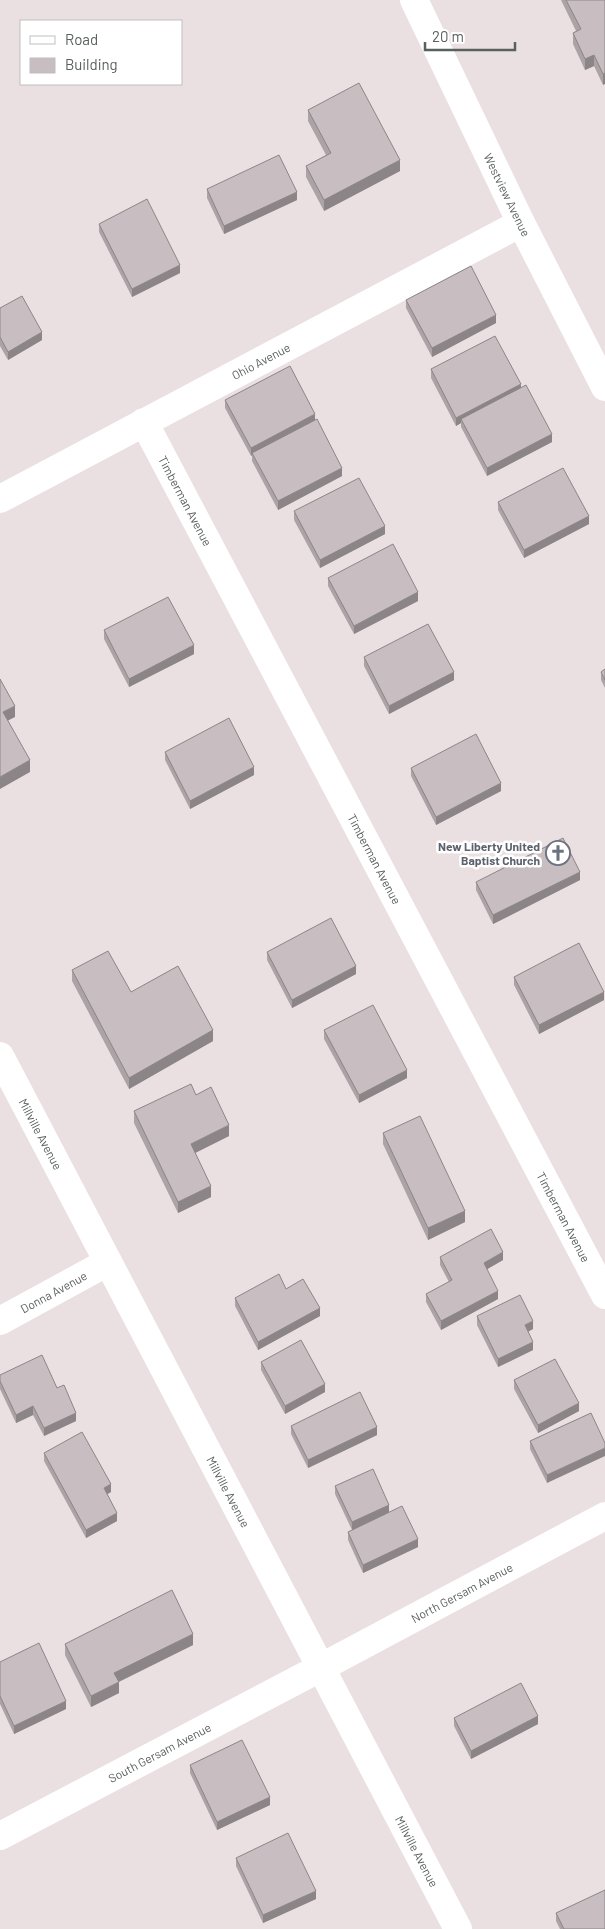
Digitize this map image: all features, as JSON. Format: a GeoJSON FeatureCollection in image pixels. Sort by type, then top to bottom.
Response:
{"type":"FeatureCollection","features":[{"type":"Feature","properties":{"kind":"street","name":"Westview Avenue"},"geometry":{"type":"LineString","coordinates":[[414,0],[521,223],[605,387]]}},
{"type":"Feature","properties":{"kind":"street","name":"Ohio Avenue"},"geometry":{"type":"LineString","coordinates":[[0,498],[521,223]]}},
{"type":"Feature","properties":{"kind":"street","name":"Timberman Avenue"},"geometry":{"type":"LineString","coordinates":[[144,422],[605,1295]]}},
{"type":"Feature","properties":{"kind":"street","name":"Millville Avenue"},"geometry":{"type":"LineString","coordinates":[[0,1056],[458,1929]]}},
{"type":"Feature","properties":{"kind":"street","name":"Donna Avenue"},"geometry":{"type":"LineString","coordinates":[[0,1321],[108,1262]]}},
{"type":"Feature","properties":{"kind":"street","name":"North Gersam Avenue"},"geometry":{"type":"LineString","coordinates":[[320,1668],[605,1516]]}},
{"type":"Feature","properties":{"kind":"street","name":"South Gersam Avenue"},"geometry":{"type":"LineString","coordinates":[[0,1836],[320,1668]]}},
{"type":"Feature","properties":{"kind":"building"},"geometry":{"type":"Polygon","coordinates":[[[566,0],[605,0],[605,73],[603,74],[594,55],[585,59],[573,33],[581,29],[566,0]]]}},
{"type":"Feature","properties":{"kind":"building"},"geometry":{"type":"Polygon","coordinates":[[[359,83],[400,160],[324,200],[306,166],[331,153],[308,110],[359,83]]]}},
{"type":"Feature","properties":{"kind":"building"},"geometry":{"type":"Polygon","coordinates":[[[279,155],[297,192],[224,226],[207,189],[279,155]]]}},
{"type":"Feature","properties":{"kind":"building"},"geometry":{"type":"Polygon","coordinates":[[[147,199],[180,265],[132,289],[99,224],[147,199]]]}},
{"type":"Feature","properties":{"kind":"building"},"geometry":{"type":"Polygon","coordinates":[[[471,266],[496,315],[432,348],[406,300],[471,266]]]}},
{"type":"Feature","properties":{"kind":"building"},"geometry":{"type":"Polygon","coordinates":[[[22,296],[42,332],[8,352],[0,337],[0,308],[22,296]]]}},
{"type":"Feature","properties":{"kind":"building"},"geometry":{"type":"Polygon","coordinates":[[[495,336],[521,384],[456,418],[431,369],[495,336]]]}},
{"type":"Feature","properties":{"kind":"building"},"geometry":{"type":"Polygon","coordinates":[[[290,366],[315,414],[251,448],[225,400],[290,366]]]}},
{"type":"Feature","properties":{"kind":"building"},"geometry":{"type":"Polygon","coordinates":[[[526,385],[552,434],[487,468],[461,419],[526,385]]]}},
{"type":"Feature","properties":{"kind":"building"},"geometry":{"type":"Polygon","coordinates":[[[317,419],[342,468],[278,501],[252,453],[317,419]]]}},
{"type":"Feature","properties":{"kind":"building"},"geometry":{"type":"Polygon","coordinates":[[[563,468],[589,516],[524,550],[498,502],[563,468]]]}},
{"type":"Feature","properties":{"kind":"building"},"geometry":{"type":"Polygon","coordinates":[[[359,478],[385,526],[320,560],[294,511],[359,478]]]}},
{"type":"Feature","properties":{"kind":"building"},"geometry":{"type":"Polygon","coordinates":[[[393,544],[418,592],[354,626],[328,578],[393,544]]]}},
{"type":"Feature","properties":{"kind":"building"},"geometry":{"type":"Polygon","coordinates":[[[168,597],[194,645],[129,679],[104,630],[168,597]]]}},
{"type":"Feature","properties":{"kind":"building"},"geometry":{"type":"Polygon","coordinates":[[[428,624],[454,672],[389,706],[364,657],[428,624]]]}},
{"type":"Feature","properties":{"kind":"building"},"geometry":{"type":"Polygon","coordinates":[[[605,669],[605,680],[601,672],[605,669]]]}},
{"type":"Feature","properties":{"kind":"building"},"geometry":{"type":"Polygon","coordinates":[[[0,679],[15,706],[3,712],[30,760],[0,777],[0,679]]]}},
{"type":"Feature","properties":{"kind":"building"},"geometry":{"type":"Polygon","coordinates":[[[229,718],[254,767],[190,801],[165,752],[229,718]]]}},
{"type":"Feature","properties":{"kind":"building"},"geometry":{"type":"Polygon","coordinates":[[[476,734],[501,783],[436,817],[411,768],[476,734]]]}},
{"type":"Feature","properties":{"kind":"building"},"geometry":{"type":"Polygon","coordinates":[[[563,838],[580,872],[493,915],[476,882],[563,838]]]}},
{"type":"Feature","properties":{"kind":"building"},"geometry":{"type":"Polygon","coordinates":[[[331,918],[356,966],[292,1000],[267,952],[331,918]]]}},
{"type":"Feature","properties":{"kind":"building"},"geometry":{"type":"Polygon","coordinates":[[[579,943],[604,992],[539,1025],[514,977],[579,943]]]}},
{"type":"Feature","properties":{"kind":"building"},"geometry":{"type":"Polygon","coordinates":[[[108,951],[131,992],[178,966],[213,1030],[129,1078],[72,970],[108,951]]]}},
{"type":"Feature","properties":{"kind":"building"},"geometry":{"type":"Polygon","coordinates":[[[373,1005],[407,1070],[359,1095],[324,1030],[373,1005]]]}},
{"type":"Feature","properties":{"kind":"building"},"geometry":{"type":"Polygon","coordinates":[[[191,1084],[196,1095],[211,1087],[229,1125],[191,1144],[211,1186],[178,1202],[134,1111],[191,1084]]]}},
{"type":"Feature","properties":{"kind":"building"},"geometry":{"type":"Polygon","coordinates":[[[420,1116],[465,1211],[428,1228],[383,1133],[420,1116]]]}},
{"type":"Feature","properties":{"kind":"building"},"geometry":{"type":"Polygon","coordinates":[[[491,1229],[503,1252],[484,1263],[498,1291],[441,1321],[426,1294],[452,1280],[440,1257],[491,1229]]]}},
{"type":"Feature","properties":{"kind":"building"},"geometry":{"type":"Polygon","coordinates":[[[279,1274],[286,1289],[303,1279],[320,1308],[258,1342],[235,1298],[279,1274]]]}},
{"type":"Feature","properties":{"kind":"building"},"geometry":{"type":"Polygon","coordinates":[[[520,1295],[533,1321],[525,1325],[533,1342],[498,1359],[477,1316],[520,1295]]]}},
{"type":"Feature","properties":{"kind":"building"},"geometry":{"type":"Polygon","coordinates":[[[301,1340],[325,1384],[285,1406],[261,1362],[301,1340]]]}},
{"type":"Feature","properties":{"kind":"building"},"geometry":{"type":"Polygon","coordinates":[[[42,1355],[57,1388],[64,1385],[76,1413],[44,1428],[33,1406],[16,1415],[0,1381],[0,1375],[42,1355]]]}},
{"type":"Feature","properties":{"kind":"building"},"geometry":{"type":"Polygon","coordinates":[[[555,1359],[579,1403],[538,1425],[514,1380],[555,1359]]]}},
{"type":"Feature","properties":{"kind":"building"},"geometry":{"type":"Polygon","coordinates":[[[360,1392],[377,1427],[308,1460],[291,1426],[360,1392]]]}},
{"type":"Feature","properties":{"kind":"building"},"geometry":{"type":"Polygon","coordinates":[[[591,1413],[605,1443],[605,1448],[547,1475],[530,1441],[591,1413]]]}},
{"type":"Feature","properties":{"kind":"building"},"geometry":{"type":"Polygon","coordinates":[[[82,1432],[111,1484],[104,1488],[117,1513],[86,1530],[44,1453],[82,1432]]]}},
{"type":"Feature","properties":{"kind":"building"},"geometry":{"type":"Polygon","coordinates":[[[373,1469],[389,1505],[352,1522],[335,1486],[373,1469]]]}},
{"type":"Feature","properties":{"kind":"building"},"geometry":{"type":"Polygon","coordinates":[[[402,1506],[418,1539],[363,1565],[348,1532],[402,1506]]]}},
{"type":"Feature","properties":{"kind":"building"},"geometry":{"type":"Polygon","coordinates":[[[172,1590],[193,1634],[114,1673],[119,1682],[91,1696],[65,1644],[172,1590]]]}},
{"type":"Feature","properties":{"kind":"building"},"geometry":{"type":"Polygon","coordinates":[[[39,1643],[66,1701],[14,1726],[0,1696],[0,1662],[39,1643]]]}},
{"type":"Feature","properties":{"kind":"building"},"geometry":{"type":"Polygon","coordinates":[[[521,1683],[538,1716],[471,1751],[454,1718],[521,1683]]]}},
{"type":"Feature","properties":{"kind":"building"},"geometry":{"type":"Polygon","coordinates":[[[242,1740],[270,1797],[217,1822],[190,1765],[242,1740]]]}},
{"type":"Feature","properties":{"kind":"building"},"geometry":{"type":"Polygon","coordinates":[[[288,1833],[316,1891],[263,1915],[236,1858],[288,1833]]]}},
{"type":"Feature","properties":{"kind":"building"},"geometry":{"type":"Polygon","coordinates":[[[605,1890],[605,1929],[564,1929],[556,1913],[605,1890]]]}},
{"type":"Feature","properties":{"kind":"place","name":"New Liberty United Baptist Church"},"geometry":{"type":"Point","coordinates":[558,853]}}]}
